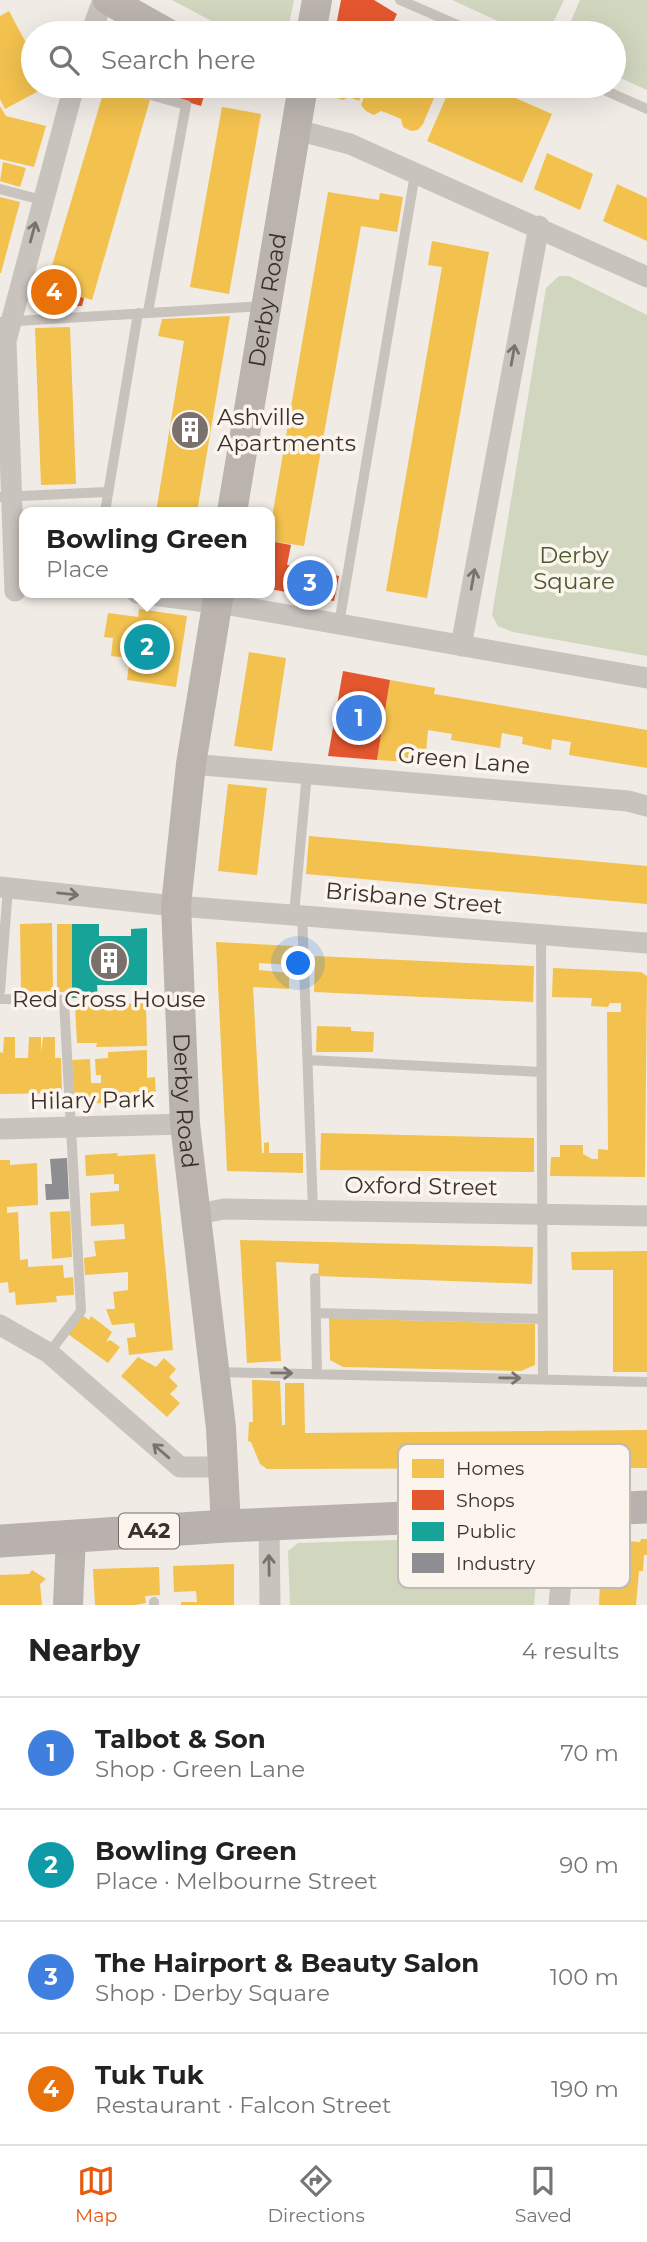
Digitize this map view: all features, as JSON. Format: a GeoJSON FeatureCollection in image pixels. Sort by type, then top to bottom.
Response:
{"type":"FeatureCollection","features":[{"type":"Feature","properties":{"kind":"main road"},"geometry":{"type":"LineString","coordinates":[[106,0],[145,21]]}},
{"type":"Feature","properties":{"kind":"main road"},"geometry":{"type":"LineString","coordinates":[[314,21],[317,0]]}},
{"type":"Feature","properties":{"kind":"main road","name":"Derby Road"},"geometry":{"type":"LineString","coordinates":[[233,507],[297,130],[298,98]]}},
{"type":"Feature","properties":{"kind":"main road","name":"Derby Road"},"geometry":{"type":"LineString","coordinates":[[219,598],[191,764],[176,905],[185,1124],[214,1372],[226,1526]]}},
{"type":"Feature","properties":{"kind":"main road","name":"A42"},"geometry":{"type":"LineString","coordinates":[[0,1541],[226,1526],[398,1519]]}},
{"type":"Feature","properties":{"kind":"main road"},"geometry":{"type":"LineString","coordinates":[[68,1605],[71,1536]]}},
{"type":"Feature","properties":{"kind":"street"},"geometry":{"type":"LineString","coordinates":[[96,21],[106,0]]}},
{"type":"Feature","properties":{"kind":"street"},"geometry":{"type":"LineString","coordinates":[[13,591],[6,497],[4,322],[71,98]]}},
{"type":"Feature","properties":{"kind":"street"},"geometry":{"type":"LineString","coordinates":[[297,130],[350,144],[539,226],[647,277]]}},
{"type":"Feature","properties":{"kind":"street"},"geometry":{"type":"LineString","coordinates":[[461,646],[539,226]]}},
{"type":"Feature","properties":{"kind":"street"},"geometry":{"type":"LineString","coordinates":[[219,598],[339,624],[647,678]]}},
{"type":"Feature","properties":{"kind":"street","name":"Green Lane"},"geometry":{"type":"LineString","coordinates":[[191,764],[628,801],[647,806]]}},
{"type":"Feature","properties":{"kind":"street","name":"Brisbane Street"},"geometry":{"type":"LineString","coordinates":[[4,887],[176,905],[647,943]]}},
{"type":"Feature","properties":{"kind":"street","name":"Hilary Park"},"geometry":{"type":"LineString","coordinates":[[0,1129],[185,1124]]}},
{"type":"Feature","properties":{"kind":"street","name":"Oxford Street"},"geometry":{"type":"LineString","coordinates":[[194,1214],[224,1209],[647,1216]]}},
{"type":"Feature","properties":{"kind":"street"},"geometry":{"type":"LineString","coordinates":[[0,1325],[49,1353],[180,1467],[223,1468]]}},
{"type":"Feature","properties":{"kind":"street"},"geometry":{"type":"LineString","coordinates":[[269,1525],[270,1605]]}},
{"type":"Feature","properties":{"kind":"lane"},"geometry":{"type":"LineString","coordinates":[[400,0],[448,21]]}},
{"type":"Feature","properties":{"kind":"lane"},"geometry":{"type":"LineString","coordinates":[[106,507],[186,105],[161,98]]}},
{"type":"Feature","properties":{"kind":"lane"},"geometry":{"type":"LineString","coordinates":[[623,98],[647,108]]}},
{"type":"Feature","properties":{"kind":"lane"},"geometry":{"type":"LineString","coordinates":[[339,624],[415,174]]}},
{"type":"Feature","properties":{"kind":"lane"},"geometry":{"type":"LineString","coordinates":[[0,189],[42,200]]}},
{"type":"Feature","properties":{"kind":"lane"},"geometry":{"type":"LineString","coordinates":[[4,322],[266,306]]}},
{"type":"Feature","properties":{"kind":"lane"},"geometry":{"type":"LineString","coordinates":[[6,497],[107,492]]}},
{"type":"Feature","properties":{"kind":"lane"},"geometry":{"type":"LineString","coordinates":[[307,773],[298,914],[308,1060],[313,1210]]}},
{"type":"Feature","properties":{"kind":"lane"},"geometry":{"type":"LineString","coordinates":[[0,991],[4,887]]}},
{"type":"Feature","properties":{"kind":"lane"},"geometry":{"type":"LineString","coordinates":[[541,936],[543,1379]]}},
{"type":"Feature","properties":{"kind":"lane"},"geometry":{"type":"LineString","coordinates":[[0,999],[64,1000],[81,1311],[49,1353]]}},
{"type":"Feature","properties":{"kind":"lane"},"geometry":{"type":"LineString","coordinates":[[308,1060],[541,1072]]}},
{"type":"Feature","properties":{"kind":"lane"},"geometry":{"type":"LineString","coordinates":[[315,1278],[317,1374]]}},
{"type":"Feature","properties":{"kind":"lane"},"geometry":{"type":"LineString","coordinates":[[316,1313],[542,1319]]}},
{"type":"Feature","properties":{"kind":"lane"},"geometry":{"type":"LineString","coordinates":[[214,1372],[647,1382]]}},
{"type":"Feature","properties":{"kind":"green space"},"geometry":{"type":"Polygon","coordinates":[[[172,0],[294,0],[290,21],[211,21],[172,0]]]}},
{"type":"Feature","properties":{"kind":"green space"},"geometry":{"type":"Polygon","coordinates":[[[452,0],[564,0],[554,21],[498,21],[452,0]]]}},
{"type":"Feature","properties":{"kind":"green space"},"geometry":{"type":"Polygon","coordinates":[[[580,0],[647,0],[647,90],[626,80],[626,21],[571,21],[580,0]]]}},
{"type":"Feature","properties":{"kind":"green space","name":"Derby Square"},"geometry":{"type":"Polygon","coordinates":[[[559,276],[569,276],[647,315],[647,656],[513,632],[498,626],[492,615],[546,288],[559,276]]]}},
{"type":"Feature","properties":{"kind":"green space"},"geometry":{"type":"Polygon","coordinates":[[[398,1540],[398,1588],[536,1588],[534,1605],[290,1605],[288,1551],[298,1543],[398,1540]]]}},
{"type":"Feature","properties":{"kind":"building: Homes"},"geometry":{"type":"Polygon","coordinates":[[[9,11],[21,34],[21,98],[26,98],[5,109],[0,99],[0,16],[9,11]]]}},
{"type":"Feature","properties":{"kind":"building: Homes"},"geometry":{"type":"Polygon","coordinates":[[[102,98],[150,100],[92,300],[46,286],[102,98]]]}},
{"type":"Feature","properties":{"kind":"building: Homes"},"geometry":{"type":"Polygon","coordinates":[[[364,98],[434,98],[423,124],[418,130],[411,131],[403,127],[401,119],[381,111],[374,115],[361,105],[364,98]]]}},
{"type":"Feature","properties":{"kind":"building: Homes"},"geometry":{"type":"Polygon","coordinates":[[[446,98],[515,98],[552,114],[522,183],[427,141],[446,98]]]}},
{"type":"Feature","properties":{"kind":"building: Homes"},"geometry":{"type":"Polygon","coordinates":[[[0,106],[6,116],[46,126],[34,167],[0,159],[0,106]]]}},
{"type":"Feature","properties":{"kind":"building: Homes"},"geometry":{"type":"Polygon","coordinates":[[[222,107],[261,114],[229,294],[190,287],[222,107]]]}},
{"type":"Feature","properties":{"kind":"building: Homes"},"geometry":{"type":"Polygon","coordinates":[[[547,153],[593,174],[580,210],[534,189],[547,153]]]}},
{"type":"Feature","properties":{"kind":"building: Homes"},"geometry":{"type":"Polygon","coordinates":[[[3,162],[26,168],[20,187],[0,181],[3,162]]]}},
{"type":"Feature","properties":{"kind":"building: Homes"},"geometry":{"type":"Polygon","coordinates":[[[617,184],[647,198],[647,241],[603,221],[617,184]]]}},
{"type":"Feature","properties":{"kind":"building: Homes"},"geometry":{"type":"Polygon","coordinates":[[[328,192],[379,200],[380,193],[403,197],[397,232],[361,226],[304,546],[275,542],[274,507],[328,192]]]}},
{"type":"Feature","properties":{"kind":"building: Homes"},"geometry":{"type":"Polygon","coordinates":[[[0,197],[20,202],[1,273],[0,273],[0,197]]]}},
{"type":"Feature","properties":{"kind":"building: Homes"},"geometry":{"type":"Polygon","coordinates":[[[432,241],[489,252],[427,598],[386,591],[442,267],[428,265],[432,241]]]}},
{"type":"Feature","properties":{"kind":"building: Homes"},"geometry":{"type":"Polygon","coordinates":[[[230,316],[198,507],[157,507],[184,341],[158,336],[162,319],[230,316]]]}},
{"type":"Feature","properties":{"kind":"building: Homes"},"geometry":{"type":"Polygon","coordinates":[[[70,327],[76,484],[41,485],[35,328],[70,327]]]}},
{"type":"Feature","properties":{"kind":"building: Homes"},"geometry":{"type":"Polygon","coordinates":[[[139,609],[187,616],[176,687],[127,680],[130,658],[111,656],[113,638],[104,637],[108,613],[138,617],[139,609]]]}},
{"type":"Feature","properties":{"kind":"building: Homes"},"geometry":{"type":"Polygon","coordinates":[[[249,652],[286,658],[272,751],[234,746],[249,652]]]}},
{"type":"Feature","properties":{"kind":"building: Homes"},"geometry":{"type":"Polygon","coordinates":[[[390,680],[435,688],[434,694],[647,730],[647,768],[569,755],[571,742],[552,739],[551,750],[522,744],[523,737],[502,733],[500,748],[451,740],[452,734],[428,730],[425,763],[377,760],[390,680]]]}},
{"type":"Feature","properties":{"kind":"building: Homes"},"geometry":{"type":"Polygon","coordinates":[[[228,784],[267,788],[257,875],[218,871],[228,784]]]}},
{"type":"Feature","properties":{"kind":"building: Homes"},"geometry":{"type":"Polygon","coordinates":[[[309,836],[647,866],[647,904],[306,874],[309,836]]]}},
{"type":"Feature","properties":{"kind":"building: Homes"},"geometry":{"type":"Polygon","coordinates":[[[52,923],[53,991],[21,992],[20,924],[52,923]]]}},
{"type":"Feature","properties":{"kind":"building: Homes"},"geometry":{"type":"Polygon","coordinates":[[[57,924],[72,924],[72,998],[68,998],[69,992],[57,992],[57,924]]]}},
{"type":"Feature","properties":{"kind":"building: Homes"},"geometry":{"type":"Polygon","coordinates":[[[216,942],[294,946],[293,965],[259,963],[259,970],[289,973],[289,989],[253,987],[262,1153],[264,1143],[269,1142],[269,1153],[303,1153],[303,1173],[227,1171],[216,942]]]}},
{"type":"Feature","properties":{"kind":"building: Homes"},"geometry":{"type":"Polygon","coordinates":[[[315,956],[534,966],[533,1002],[314,992],[315,956]]]}},
{"type":"Feature","properties":{"kind":"building: Homes"},"geometry":{"type":"Polygon","coordinates":[[[553,968],[641,972],[647,976],[645,1177],[550,1176],[551,1157],[560,1157],[560,1145],[583,1145],[583,1154],[592,1159],[598,1159],[598,1149],[608,1150],[607,1012],[621,1012],[621,1003],[610,1003],[608,1007],[591,1006],[592,998],[552,997],[553,968]]]}},
{"type":"Feature","properties":{"kind":"building: Homes"},"geometry":{"type":"Polygon","coordinates":[[[146,1003],[147,1046],[96,1047],[97,1043],[77,1043],[75,1005],[146,1003]]]}},
{"type":"Feature","properties":{"kind":"building: Homes"},"geometry":{"type":"Polygon","coordinates":[[[317,1026],[351,1027],[351,1031],[374,1032],[373,1052],[316,1052],[317,1026]]]}},
{"type":"Feature","properties":{"kind":"building: Homes"},"geometry":{"type":"Polygon","coordinates":[[[4,1037],[15,1037],[15,1058],[28,1058],[29,1037],[41,1037],[41,1053],[43,1037],[55,1037],[55,1058],[61,1058],[62,1093],[0,1094],[0,1052],[3,1053],[4,1037]]]}},
{"type":"Feature","properties":{"kind":"building: Homes"},"geometry":{"type":"Polygon","coordinates":[[[147,1050],[147,1078],[155,1077],[156,1097],[102,1100],[103,1103],[86,1104],[86,1100],[74,1100],[72,1060],[90,1059],[91,1083],[101,1083],[101,1075],[96,1075],[95,1059],[108,1058],[108,1052],[147,1050]]]}},
{"type":"Feature","properties":{"kind":"building: Homes"},"geometry":{"type":"Polygon","coordinates":[[[321,1133],[534,1138],[534,1172],[320,1170],[321,1133]]]}},
{"type":"Feature","properties":{"kind":"building: Homes"},"geometry":{"type":"Polygon","coordinates":[[[118,1153],[117,1156],[155,1154],[173,1350],[129,1355],[127,1338],[136,1337],[134,1323],[112,1325],[106,1309],[115,1309],[113,1292],[128,1290],[128,1272],[85,1275],[84,1258],[96,1256],[94,1241],[125,1239],[124,1224],[91,1226],[90,1193],[119,1191],[119,1184],[114,1184],[114,1174],[86,1176],[85,1155],[118,1153]]]}},
{"type":"Feature","properties":{"kind":"building: Homes"},"geometry":{"type":"Polygon","coordinates":[[[0,1160],[10,1160],[10,1165],[37,1163],[38,1205],[7,1207],[7,1213],[18,1212],[20,1260],[28,1259],[28,1267],[63,1265],[64,1278],[73,1277],[74,1295],[56,1296],[57,1302],[16,1305],[15,1292],[9,1293],[8,1282],[0,1283],[0,1160]]]}},
{"type":"Feature","properties":{"kind":"building: Homes"},"geometry":{"type":"Polygon","coordinates":[[[70,1211],[72,1257],[52,1259],[50,1212],[70,1211]]]}},
{"type":"Feature","properties":{"kind":"building: Homes"},"geometry":{"type":"Polygon","coordinates":[[[240,1240],[533,1247],[532,1284],[318,1276],[319,1264],[276,1262],[281,1361],[247,1363],[240,1240]]]}},
{"type":"Feature","properties":{"kind":"building: Homes"},"geometry":{"type":"Polygon","coordinates":[[[647,1251],[647,1372],[613,1372],[613,1270],[572,1270],[571,1252],[647,1251]]]}},
{"type":"Feature","properties":{"kind":"building: Homes"},"geometry":{"type":"Polygon","coordinates":[[[82,1315],[89,1320],[91,1316],[112,1332],[106,1342],[110,1340],[120,1347],[108,1363],[68,1334],[82,1315]]]}},
{"type":"Feature","properties":{"kind":"building: Homes"},"geometry":{"type":"Polygon","coordinates":[[[329,1318],[535,1324],[535,1365],[521,1371],[343,1367],[330,1360],[329,1318]]]}},
{"type":"Feature","properties":{"kind":"building: Homes"},"geometry":{"type":"Polygon","coordinates":[[[138,1357],[156,1367],[164,1358],[176,1369],[169,1377],[178,1386],[170,1394],[180,1403],[167,1417],[121,1376],[138,1357]]]}},
{"type":"Feature","properties":{"kind":"building: Homes"},"geometry":{"type":"Polygon","coordinates":[[[252,1380],[280,1381],[282,1425],[285,1425],[285,1383],[304,1383],[305,1433],[647,1430],[647,1468],[630,1468],[630,1444],[398,1444],[398,1469],[267,1469],[260,1464],[251,1442],[248,1441],[249,1422],[253,1422],[252,1380]]]}},
{"type":"Feature","properties":{"kind":"building: Homes"},"geometry":{"type":"Polygon","coordinates":[[[647,1539],[643,1571],[639,1571],[636,1605],[599,1605],[600,1588],[630,1588],[630,1541],[647,1539]]]}},
{"type":"Feature","properties":{"kind":"building: Homes"},"geometry":{"type":"Polygon","coordinates":[[[234,1564],[234,1605],[181,1605],[181,1602],[197,1602],[196,1591],[174,1592],[173,1566],[234,1564]]]}},
{"type":"Feature","properties":{"kind":"building: Homes"},"geometry":{"type":"Polygon","coordinates":[[[159,1567],[160,1595],[145,1596],[146,1603],[135,1605],[95,1605],[93,1569],[159,1567]]]}},
{"type":"Feature","properties":{"kind":"building: Homes"},"geometry":{"type":"Polygon","coordinates":[[[32,1570],[46,1579],[40,1584],[42,1605],[0,1605],[0,1575],[29,1574],[32,1570]]]}},
{"type":"Feature","properties":{"kind":"building: Shops"},"geometry":{"type":"Polygon","coordinates":[[[341,0],[374,0],[397,14],[394,21],[337,21],[341,0]]]}},
{"type":"Feature","properties":{"kind":"building: Shops"},"geometry":{"type":"Polygon","coordinates":[[[174,98],[203,98],[201,106],[174,98]]]}},
{"type":"Feature","properties":{"kind":"building: Shops"},"geometry":{"type":"Polygon","coordinates":[[[46,286],[84,298],[82,306],[39,308],[46,286]]]}},
{"type":"Feature","properties":{"kind":"building: Shops"},"geometry":{"type":"Polygon","coordinates":[[[275,542],[291,545],[287,565],[339,576],[334,601],[275,590],[275,542]]]}},
{"type":"Feature","properties":{"kind":"building: Shops"},"geometry":{"type":"Polygon","coordinates":[[[343,671],[390,680],[377,760],[328,756],[343,671]]]}},
{"type":"Feature","properties":{"kind":"building: Public","name":"Red Cross House"},"geometry":{"type":"Polygon","coordinates":[[[72,924],[99,924],[99,936],[131,936],[131,929],[147,928],[147,985],[97,985],[98,998],[72,998],[72,924]]]}},
{"type":"Feature","properties":{"kind":"building: Industry"},"geometry":{"type":"Polygon","coordinates":[[[67,1158],[69,1199],[46,1200],[45,1184],[52,1184],[50,1159],[67,1158]]]}},
{"type":"Feature","properties":{"kind":"place","name":"Tuk Tuk"},"geometry":{"type":"Point","coordinates":[54,292]}},
{"type":"Feature","properties":{"kind":"place","name":"Ashville Apartments"},"geometry":{"type":"Point","coordinates":[190,430]}},
{"type":"Feature","properties":{"kind":"place","name":"The Hairport & Beauty Salon"},"geometry":{"type":"Point","coordinates":[310,583]}},
{"type":"Feature","properties":{"kind":"place","name":"Bowling Green"},"geometry":{"type":"Point","coordinates":[147,647]}},
{"type":"Feature","properties":{"kind":"place","name":"Talbot & Son"},"geometry":{"type":"Point","coordinates":[359,718]}},
{"type":"Feature","properties":{"kind":"place","name":"Red Cross House"},"geometry":{"type":"Point","coordinates":[109,961]}}]}
